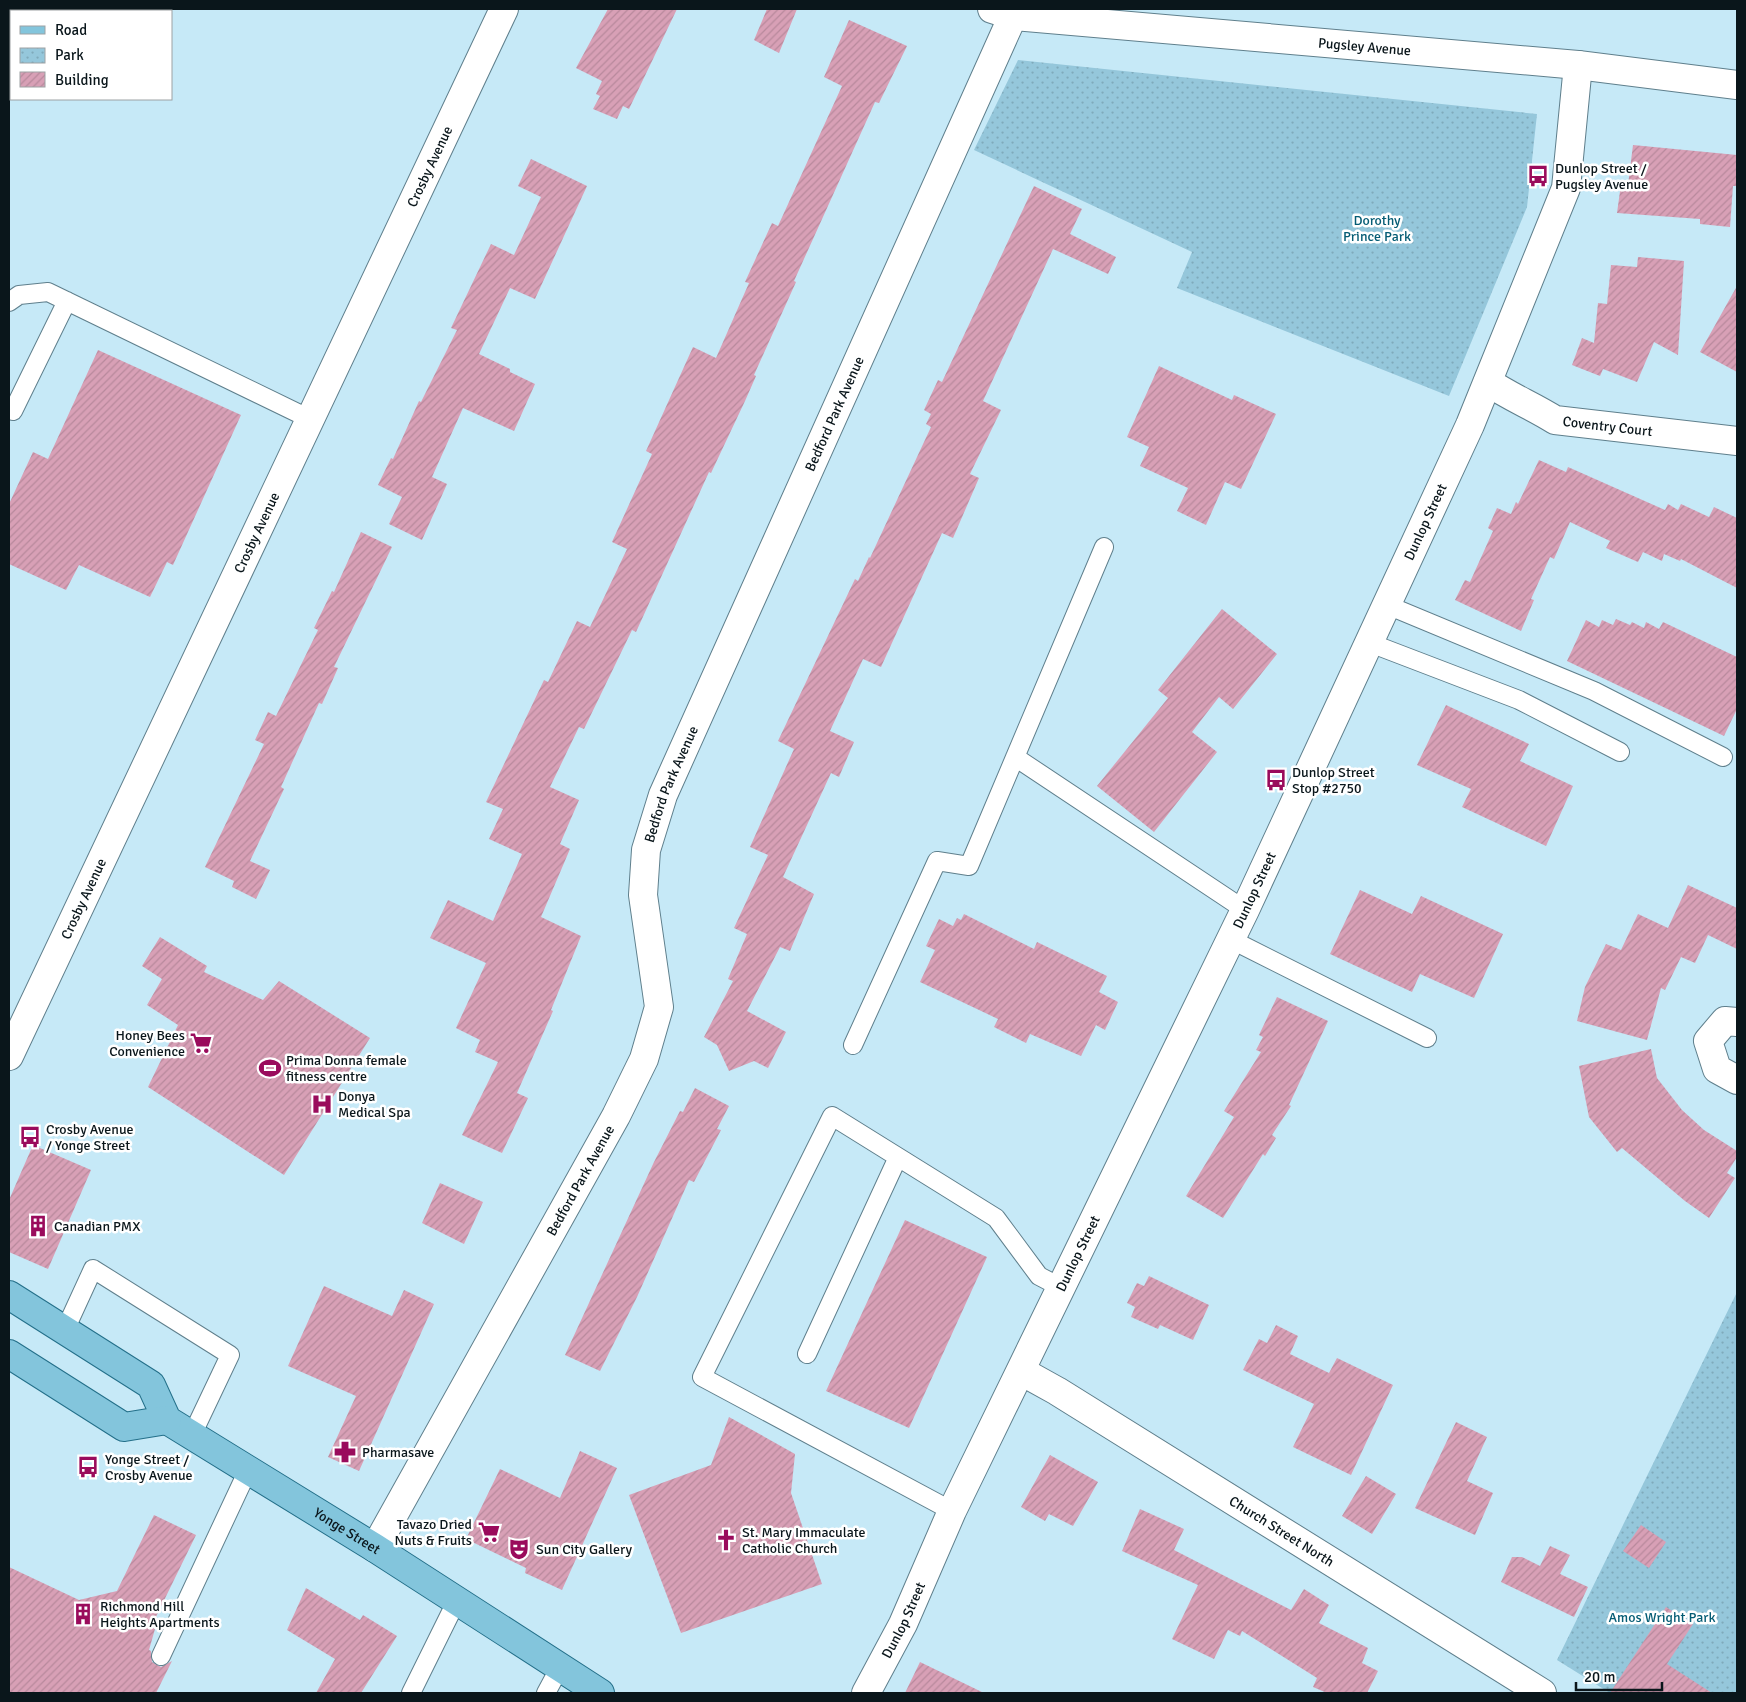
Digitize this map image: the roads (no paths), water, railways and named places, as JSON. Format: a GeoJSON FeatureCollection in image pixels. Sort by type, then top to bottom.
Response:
{"type":"FeatureCollection","features":[{"type":"Feature","properties":{"kind":"main road"},"geometry":{"type":"LineString","coordinates":[[9,1295],[151,1385],[167,1420],[124,1426],[9,1354]]}},
{"type":"Feature","properties":{"kind":"main road","name":"Yonge Street"},"geometry":{"type":"LineString","coordinates":[[167,1420],[376,1548],[560,1666],[593,1691]]}},
{"type":"Feature","properties":{"kind":"street","name":"Crosby Avenue"},"geometry":{"type":"LineString","coordinates":[[9,1056],[504,9]]}},
{"type":"Feature","properties":{"kind":"street","name":"Pugsley Avenue"},"geometry":{"type":"LineString","coordinates":[[1008,11],[1578,65],[1737,85]]}},
{"type":"Feature","properties":{"kind":"street","name":"Bedford Park Avenue"},"geometry":{"type":"LineString","coordinates":[[376,1548],[616,1116],[644,1059],[659,1007],[643,895],[646,850],[663,795],[1008,11]]}},
{"type":"Feature","properties":{"kind":"street","name":"Dunlop Street"},"geometry":{"type":"LineString","coordinates":[[866,1693],[903,1624],[952,1511],[1245,910],[1388,605],[1488,382],[1566,188],[1578,65]]}},
{"type":"Feature","properties":{"kind":"street","name":"Coventry Court"},"geometry":{"type":"LineString","coordinates":[[1488,382],[1514,400],[1532,406],[1556,420],[1737,440]]}},
{"type":"Feature","properties":{"kind":"street"},"geometry":{"type":"LineString","coordinates":[[1737,1022],[1725,1021],[1708,1041],[1717,1068],[1737,1080]]}},
{"type":"Feature","properties":{"kind":"street","name":"Church Street North"},"geometry":{"type":"LineString","coordinates":[[1021,1371],[1057,1391],[1542,1693]]}},
{"type":"Feature","properties":{"kind":"lane"},"geometry":{"type":"LineString","coordinates":[[9,302],[18,296],[48,292],[310,419]]}},
{"type":"Feature","properties":{"kind":"lane"},"geometry":{"type":"LineString","coordinates":[[13,412],[67,301]]}},
{"type":"Feature","properties":{"kind":"lane"},"geometry":{"type":"LineString","coordinates":[[853,1045],[937,861],[969,866],[1104,547]]}},
{"type":"Feature","properties":{"kind":"lane"},"geometry":{"type":"LineString","coordinates":[[1388,605],[1594,691],[1723,757]]}},
{"type":"Feature","properties":{"kind":"lane"},"geometry":{"type":"LineString","coordinates":[[1370,643],[1519,700],[1620,752]]}},
{"type":"Feature","properties":{"kind":"lane"},"geometry":{"type":"LineString","coordinates":[[1015,757],[1245,910]]}},
{"type":"Feature","properties":{"kind":"lane"},"geometry":{"type":"LineString","coordinates":[[1230,939],[1427,1038]]}},
{"type":"Feature","properties":{"kind":"lane"},"geometry":{"type":"LineString","coordinates":[[952,1511],[702,1377],[832,1116],[996,1218],[1039,1276],[1062,1288]]}},
{"type":"Feature","properties":{"kind":"lane"},"geometry":{"type":"LineString","coordinates":[[807,1354],[898,1157]]}},
{"type":"Feature","properties":{"kind":"lane"},"geometry":{"type":"LineString","coordinates":[[65,1330],[93,1269],[230,1354],[192,1435]]}},
{"type":"Feature","properties":{"kind":"lane"},"geometry":{"type":"LineString","coordinates":[[161,1656],[248,1470]]}},
{"type":"Feature","properties":{"kind":"lane"},"geometry":{"type":"LineString","coordinates":[[410,1693],[457,1600]]}},
{"type":"Feature","properties":{"kind":"lane"},"geometry":{"type":"LineString","coordinates":[[546,1693],[560,1666]]}},
{"type":"Feature","properties":{"kind":"place","name":"Dunlop Street / Pugsley Avenue"},"geometry":{"type":"Point","coordinates":[1538,176]}},
{"type":"Feature","properties":{"kind":"place","name":"Dunlop Street Stop #2750"},"geometry":{"type":"Point","coordinates":[1276,780]}},
{"type":"Feature","properties":{"kind":"place","name":"Honey Bees Convenience"},"geometry":{"type":"Point","coordinates":[201,1043]}},
{"type":"Feature","properties":{"kind":"place","name":"Prima Donna female fitness centre"},"geometry":{"type":"Point","coordinates":[270,1068]}},
{"type":"Feature","properties":{"kind":"place","name":"Donya Medical Spa"},"geometry":{"type":"Point","coordinates":[322,1104]}},
{"type":"Feature","properties":{"kind":"place","name":"Crosby Avenue / Yonge Street"},"geometry":{"type":"Point","coordinates":[30,1137]}},
{"type":"Feature","properties":{"kind":"place","name":"Canadian PMX"},"geometry":{"type":"Point","coordinates":[38,1226]}},
{"type":"Feature","properties":{"kind":"place","name":"Pharmasave"},"geometry":{"type":"Point","coordinates":[345,1452]}},
{"type":"Feature","properties":{"kind":"place","name":"Yonge Street / Crosby Avenue"},"geometry":{"type":"Point","coordinates":[88,1467]}},
{"type":"Feature","properties":{"kind":"place","name":"Tavazo Dried Nuts & Fruits"},"geometry":{"type":"Point","coordinates":[489,1532]}},
{"type":"Feature","properties":{"kind":"place","name":"St. Mary Immaculate Catholic Church"},"geometry":{"type":"Point","coordinates":[726,1540]}},
{"type":"Feature","properties":{"kind":"place","name":"Sun City Gallery"},"geometry":{"type":"Point","coordinates":[519,1549]}},
{"type":"Feature","properties":{"kind":"place","name":"Richmond Hill Heights Apartments"},"geometry":{"type":"Point","coordinates":[83,1614]}},
{"type":"Feature","properties":{"kind":"park label","name":"Dorothy Prince Park"},"geometry":{"type":"Point","coordinates":[1377,228]}},
{"type":"Feature","properties":{"kind":"park label","name":"Amos Wright Park"},"geometry":{"type":"Point","coordinates":[1662,1617]}}]}
